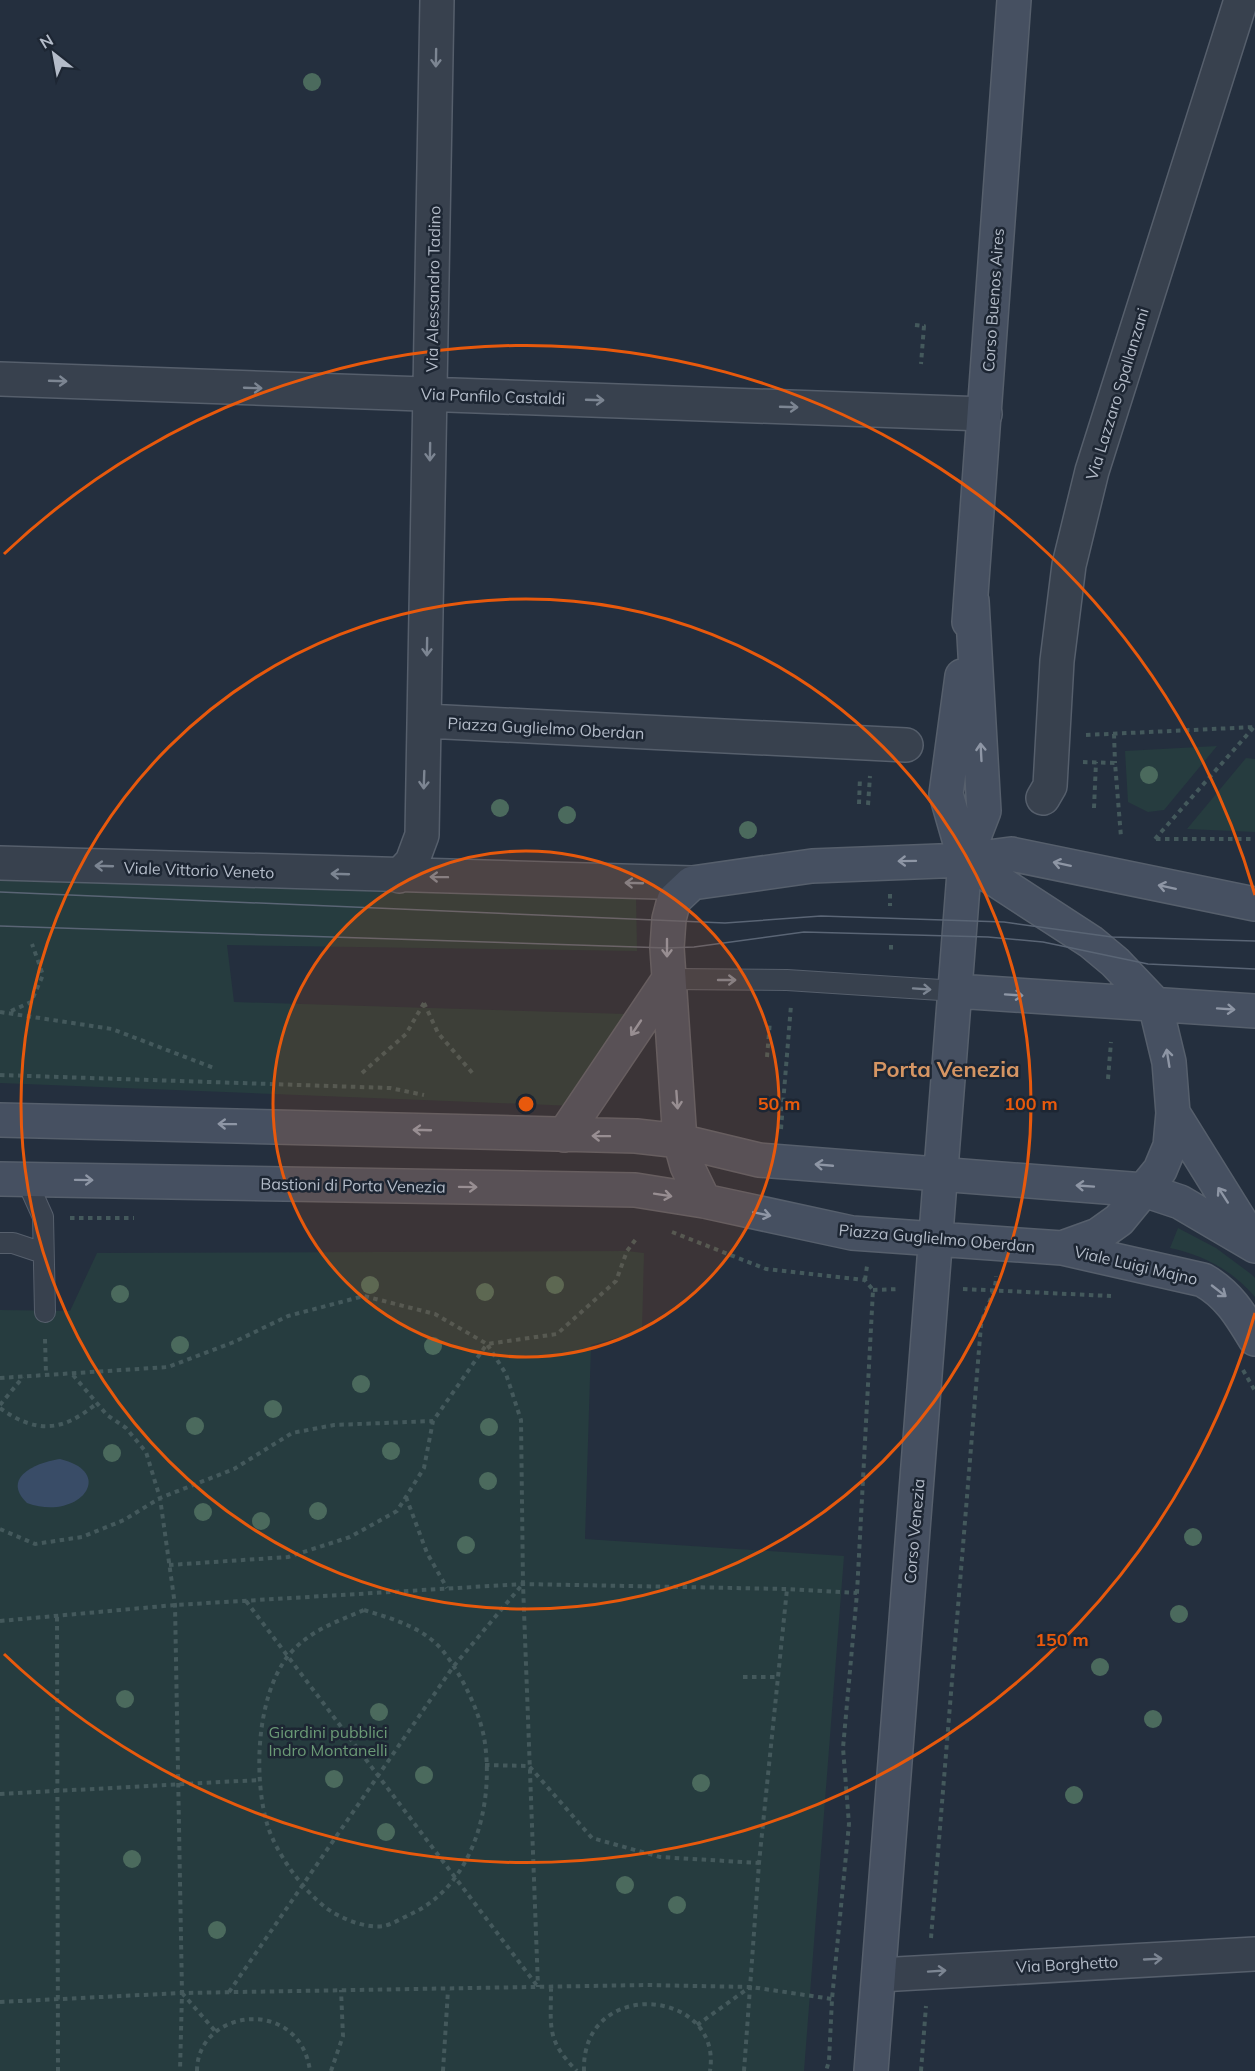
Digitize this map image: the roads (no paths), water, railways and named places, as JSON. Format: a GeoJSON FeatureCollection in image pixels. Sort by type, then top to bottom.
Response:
{"type":"FeatureCollection","features":[{"type":"Feature","properties":{"kind":"main road","name":"Corso Buenos Aires"},"geometry":{"type":"LineString","coordinates":[[965,860],[946,794],[972,600],[1014,0]]}},
{"type":"Feature","properties":{"kind":"main road","name":"Corso Buenos Aires"},"geometry":{"type":"LineString","coordinates":[[965,860],[984,811],[972,600]]}},
{"type":"Feature","properties":{"kind":"main road","name":"Corso Buenos Aires"},"geometry":{"type":"LineString","coordinates":[[984,811],[1011,854]]}},
{"type":"Feature","properties":{"kind":"main road"},"geometry":{"type":"LineString","coordinates":[[1011,854],[1065,926]]}},
{"type":"Feature","properties":{"kind":"main road"},"geometry":{"type":"LineString","coordinates":[[704,1201],[687,1166],[680,1140],[667,948],[671,910],[677,896],[692,883],[812,866],[965,860],[1011,854],[1255,904]]}},
{"type":"Feature","properties":{"kind":"main road"},"geometry":{"type":"LineString","coordinates":[[965,860],[1115,962],[1155,1004]]}},
{"type":"Feature","properties":{"kind":"main road"},"geometry":{"type":"LineString","coordinates":[[965,860],[956,991],[1255,1011]]}},
{"type":"Feature","properties":{"kind":"main road"},"geometry":{"type":"LineString","coordinates":[[564,1135],[669,979]]}},
{"type":"Feature","properties":{"kind":"main road","name":"Corso Venezia"},"geometry":{"type":"LineString","coordinates":[[871,2071],[956,991]]}},
{"type":"Feature","properties":{"kind":"main road","name":"Piazza Guglielmo Oberdan"},"geometry":{"type":"LineString","coordinates":[[704,1201],[852,1233],[937,1241],[1062,1248],[1098,1235],[1119,1220],[1144,1190],[1160,1170],[1170,1146],[1173,1113],[1169,1062],[1155,1004]]}},
{"type":"Feature","properties":{"kind":"main road"},"geometry":{"type":"LineString","coordinates":[[1173,1113],[1255,1245]]}},
{"type":"Feature","properties":{"kind":"main road"},"geometry":{"type":"LineString","coordinates":[[0,1120],[680,1140],[759,1160],[1144,1190],[1180,1202],[1255,1245]]}},
{"type":"Feature","properties":{"kind":"main road","name":"Bastioni di Porta Venezia"},"geometry":{"type":"LineString","coordinates":[[13,1179],[636,1190],[704,1201]]}},
{"type":"Feature","properties":{"kind":"main road","name":"Viale Luigi Majno"},"geometry":{"type":"LineString","coordinates":[[1062,1248],[1203,1280],[1221,1290],[1238,1310],[1247,1351]]}},
{"type":"Feature","properties":{"kind":"street","name":"Via Alessandro Tadino"},"geometry":{"type":"LineString","coordinates":[[426,722],[437,0]]}},
{"type":"Feature","properties":{"kind":"street","name":"Via Lazzaro Spallanzani"},"geometry":{"type":"LineString","coordinates":[[1042,798],[1050,786],[1057,661],[1075,536],[1092,471],[1241,0]]}},
{"type":"Feature","properties":{"kind":"street","name":"Via Panfilo Castaldi"},"geometry":{"type":"LineString","coordinates":[[0,379],[985,414]]}},
{"type":"Feature","properties":{"kind":"street","name":"Piazza Guglielmo Oberdan"},"geometry":{"type":"LineString","coordinates":[[399,876],[412,862],[422,835],[426,722],[906,745]]}},
{"type":"Feature","properties":{"kind":"street","name":"Viale Vittorio Veneto"},"geometry":{"type":"LineString","coordinates":[[0,863],[399,876]]}},
{"type":"Feature","properties":{"kind":"street"},"geometry":{"type":"LineString","coordinates":[[399,876],[692,883]]}},
{"type":"Feature","properties":{"kind":"street","name":"Via Borghetto"},"geometry":{"type":"LineString","coordinates":[[879,1975],[1255,1954]]}},
{"type":"Feature","properties":{"kind":"lane"},"geometry":{"type":"LineString","coordinates":[[669,979],[787,980],[956,991]]}},
{"type":"Feature","properties":{"kind":"lane"},"geometry":{"type":"LineString","coordinates":[[13,1179],[43,1218],[45,1312]]}},
{"type":"Feature","properties":{"kind":"lane"},"geometry":{"type":"LineString","coordinates":[[0,1243],[13,1243],[43,1253]]}},
{"type":"Feature","properties":{"kind":"water"},"geometry":{"type":"Polygon","coordinates":[[[60,1459],[77,1466],[86,1474],[88,1484],[84,1493],[75,1501],[62,1506],[45,1507],[27,1503],[20,1494],[18,1486],[20,1478],[33,1467],[60,1459]]]}},
{"type":"Feature","properties":{"kind":"tram line"},"geometry":{"type":"LineString","coordinates":[[0,892],[725,923],[821,916],[1004,922],[1112,937],[1255,941]]}},
{"type":"Feature","properties":{"kind":"tram line"},"geometry":{"type":"LineString","coordinates":[[0,926],[667,948],[694,947],[804,932],[988,937],[1043,942],[1148,964],[1255,969]]}},
{"type":"Feature","properties":{"kind":"district","name":"Porta Venezia"},"geometry":{"type":"Point","coordinates":[946,1069]}},
{"type":"Feature","properties":{"kind":"park label","name":"Giardini pubblici Indro Montanelli"},"geometry":{"type":"Point","coordinates":[328,1741]}}]}
